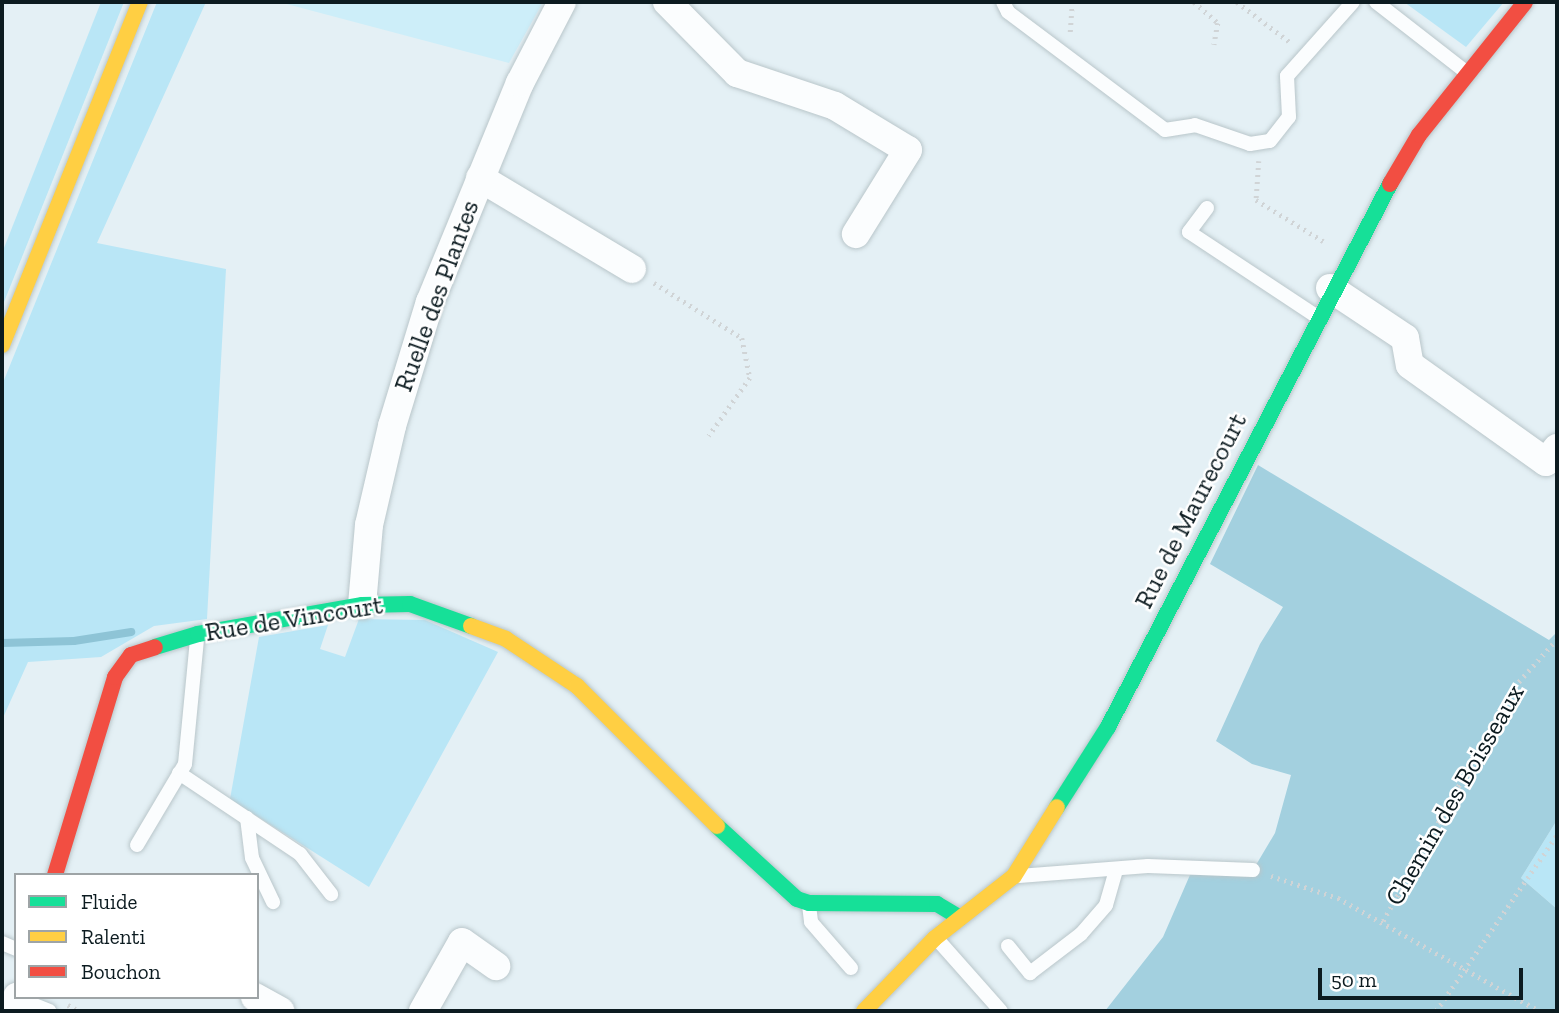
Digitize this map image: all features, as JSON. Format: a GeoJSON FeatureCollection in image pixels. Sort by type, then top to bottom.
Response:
{"type":"FeatureCollection","features":[{"type":"Feature","properties":{"kind":"main road"},"geometry":{"type":"LineString","coordinates":[[2,345],[140,2]]}},
{"type":"Feature","properties":{"kind":"main road","name":"Rue de Maurecourt"},"geometry":{"type":"LineString","coordinates":[[864,1011],[935,938],[1014,876],[1108,727],[1347,257],[1419,135],[1525,2]]}},
{"type":"Feature","properties":{"kind":"main road","name":"Rue de Vincourt"},"geometry":{"type":"LineString","coordinates":[[56,873],[115,677],[139,650],[198,634],[362,605],[428,607],[506,639],[541,660],[601,706],[755,863],[797,899],[809,903]]}},
{"type":"Feature","properties":{"kind":"main road"},"geometry":{"type":"LineString","coordinates":[[809,903],[937,904],[960,918]]}},
{"type":"Feature","properties":{"kind":"street","name":"Ruelle des Plantes"},"geometry":{"type":"LineString","coordinates":[[362,605],[369,525],[392,426],[430,302],[520,83],[562,2]]}},
{"type":"Feature","properties":{"kind":"street"},"geometry":{"type":"LineString","coordinates":[[667,2],[737,73],[835,106],[908,150],[856,234]]}},
{"type":"Feature","properties":{"kind":"street"},"geometry":{"type":"LineString","coordinates":[[480,178],[632,269]]}},
{"type":"Feature","properties":{"kind":"street"},"geometry":{"type":"LineString","coordinates":[[1330,288],[1405,338],[1410,365],[1546,462],[1557,448]]}},
{"type":"Feature","properties":{"kind":"street"},"geometry":{"type":"LineString","coordinates":[[423,1011],[463,942],[496,965]]}},
{"type":"Feature","properties":{"kind":"street"},"geometry":{"type":"LineString","coordinates":[[259,999],[280,1011]]}},
{"type":"Feature","properties":{"kind":"lane"},"geometry":{"type":"LineString","coordinates":[[1003,2],[1008,12],[1165,131],[1195,125],[1250,144],[1270,141],[1289,117],[1287,76],[1353,2]]}},
{"type":"Feature","properties":{"kind":"lane"},"geometry":{"type":"LineString","coordinates":[[1376,2],[1469,74]]}},
{"type":"Feature","properties":{"kind":"lane"},"geometry":{"type":"LineString","coordinates":[[1207,208],[1189,232],[1316,316]]}},
{"type":"Feature","properties":{"kind":"lane"},"geometry":{"type":"LineString","coordinates":[[137,845],[185,764],[198,634]]}},
{"type":"Feature","properties":{"kind":"lane"},"geometry":{"type":"LineString","coordinates":[[179,773],[300,854],[331,894]]}},
{"type":"Feature","properties":{"kind":"lane"},"geometry":{"type":"LineString","coordinates":[[247,818],[253,858],[273,902]]}},
{"type":"Feature","properties":{"kind":"lane"},"geometry":{"type":"LineString","coordinates":[[1014,876],[1148,866],[1253,870]]}},
{"type":"Feature","properties":{"kind":"lane"},"geometry":{"type":"LineString","coordinates":[[1008,946],[1030,973],[1081,934],[1107,905],[1116,869]]}},
{"type":"Feature","properties":{"kind":"lane"},"geometry":{"type":"LineString","coordinates":[[809,903],[811,922],[851,968]]}},
{"type":"Feature","properties":{"kind":"lane"},"geometry":{"type":"LineString","coordinates":[[935,938],[1001,1011]]}},
{"type":"Feature","properties":{"kind":"lane"},"geometry":{"type":"LineString","coordinates":[[16,1002],[50,1011]]}},
{"type":"Feature","properties":{"kind":"path"},"geometry":{"type":"LineString","coordinates":[[1067,55],[1072,2]]}},
{"type":"Feature","properties":{"kind":"path"},"geometry":{"type":"LineString","coordinates":[[1194,2],[1218,23],[1214,45]]}},
{"type":"Feature","properties":{"kind":"path"},"geometry":{"type":"LineString","coordinates":[[1237,2],[1288,42],[1311,49]]}},
{"type":"Feature","properties":{"kind":"path"},"geometry":{"type":"LineString","coordinates":[[1261,143],[1256,200],[1347,257]]}},
{"type":"Feature","properties":{"kind":"path"},"geometry":{"type":"LineString","coordinates":[[632,269],[742,338],[750,378],[709,436]]}},
{"type":"Feature","properties":{"kind":"path","name":"Chemin des Boisseaux"},"geometry":{"type":"LineString","coordinates":[[1382,921],[1514,687],[1557,639]]}},
{"type":"Feature","properties":{"kind":"path"},"geometry":{"type":"LineString","coordinates":[[1436,1011],[1466,972],[1557,835]]}},
{"type":"Feature","properties":{"kind":"path"},"geometry":{"type":"LineString","coordinates":[[1253,870],[1338,898],[1539,1011]]}},
{"type":"Feature","properties":{"kind":"shaded area"},"geometry":{"type":"Polygon","coordinates":[[[101,2],[124,2],[2,307],[2,253],[101,2]]]}},
{"type":"Feature","properties":{"kind":"shaded area"},"geometry":{"type":"Polygon","coordinates":[[[157,2],[206,2],[97,243],[226,269],[207,619],[154,626],[101,657],[28,662],[2,720],[2,385],[157,2]]]}},
{"type":"Feature","properties":{"kind":"shaded area"},"geometry":{"type":"Polygon","coordinates":[[[279,2],[543,2],[509,63],[279,2]]]}},
{"type":"Feature","properties":{"kind":"shaded area"},"geometry":{"type":"Polygon","coordinates":[[[1404,2],[1504,2],[1466,47],[1404,2]]]}},
{"type":"Feature","properties":{"kind":"shaded area"},"geometry":{"type":"Polygon","coordinates":[[[1258,465],[1549,640],[1557,632],[1557,820],[1521,878],[1557,909],[1557,1011],[1105,1011],[1163,937],[1193,868],[1253,870],[1275,833],[1291,775],[1252,764],[1216,741],[1260,644],[1283,607],[1210,564],[1258,465]]]}},
{"type":"Feature","properties":{"kind":"shaded area"},"geometry":{"type":"Polygon","coordinates":[[[359,619],[425,620],[498,652],[369,887],[230,799],[259,637],[328,625],[320,649],[345,657],[359,619]]]}},
{"type":"Feature","properties":{"kind":"shaded area"},"geometry":{"type":"Polygon","coordinates":[[[1557,820],[1557,909],[1521,878],[1557,820]]]}},
{"type":"Feature","properties":{"kind":"waterway"},"geometry":{"type":"LineString","coordinates":[[2,643],[74,641],[131,632]]}},
{"type":"Feature","properties":{"kind":"traffic: fast"},"geometry":{"type":"LineString","coordinates":[[1057,807],[1108,727],[1390,184]]}},
{"type":"Feature","properties":{"kind":"traffic: fast"},"geometry":{"type":"LineString","coordinates":[[155,647],[198,634],[362,605],[410,604],[471,626]]}},
{"type":"Feature","properties":{"kind":"traffic: fast"},"geometry":{"type":"LineString","coordinates":[[717,826],[797,899],[809,903],[937,904],[960,918]]}},
{"type":"Feature","properties":{"kind":"traffic: slow"},"geometry":{"type":"LineString","coordinates":[[2,345],[140,2]]}},
{"type":"Feature","properties":{"kind":"traffic: slow"},"geometry":{"type":"LineString","coordinates":[[471,626],[506,639],[577,686],[717,826]]}},
{"type":"Feature","properties":{"kind":"traffic: slow"},"geometry":{"type":"LineString","coordinates":[[864,1011],[935,938],[1014,876],[1057,807]]}},
{"type":"Feature","properties":{"kind":"traffic: jam"},"geometry":{"type":"LineString","coordinates":[[1390,184],[1419,135],[1525,2]]}},
{"type":"Feature","properties":{"kind":"traffic: jam"},"geometry":{"type":"LineString","coordinates":[[56,873],[115,677],[131,655],[155,647]]}}]}
